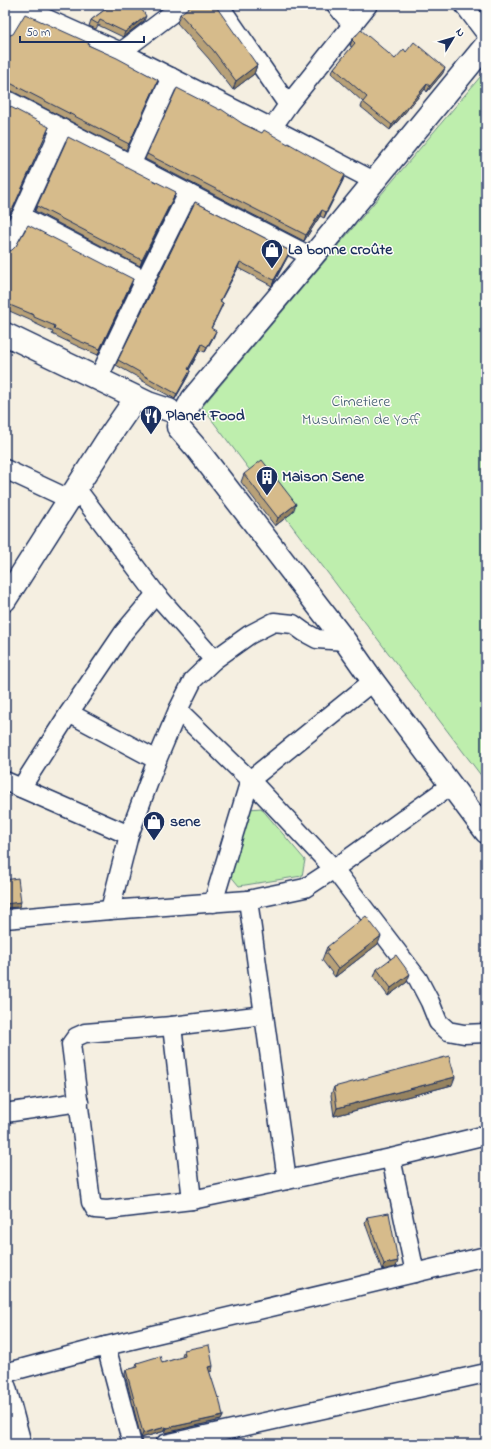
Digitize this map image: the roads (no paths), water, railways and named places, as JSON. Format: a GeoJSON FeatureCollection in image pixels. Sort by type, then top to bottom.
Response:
{"type":"FeatureCollection","features":[{"type":"Feature","properties":{"kind":"street"},"geometry":{"type":"LineString","coordinates":[[122,52],[183,5]]}},
{"type":"Feature","properties":{"kind":"street"},"geometry":{"type":"LineString","coordinates":[[219,5],[288,105]]}},
{"type":"Feature","properties":{"kind":"street"},"geometry":{"type":"LineString","coordinates":[[336,5],[352,26]]}},
{"type":"Feature","properties":{"kind":"street"},"geometry":{"type":"LineString","coordinates":[[272,128],[288,105],[368,5]]}},
{"type":"Feature","properties":{"kind":"street"},"geometry":{"type":"LineString","coordinates":[[464,5],[486,34]]}},
{"type":"Feature","properties":{"kind":"street"},"geometry":{"type":"LineString","coordinates":[[5,31],[20,6],[122,52],[374,181]]}},
{"type":"Feature","properties":{"kind":"street"},"geometry":{"type":"LineString","coordinates":[[178,414],[312,257],[486,45]]}},
{"type":"Feature","properties":{"kind":"street"},"geometry":{"type":"LineString","coordinates":[[132,163],[171,77]]}},
{"type":"Feature","properties":{"kind":"street"},"geometry":{"type":"LineString","coordinates":[[5,99],[132,163],[312,257]]}},
{"type":"Feature","properties":{"kind":"street"},"geometry":{"type":"LineString","coordinates":[[5,247],[21,216],[61,128]]}},
{"type":"Feature","properties":{"kind":"street"},"geometry":{"type":"LineString","coordinates":[[98,379],[188,193]]}},
{"type":"Feature","properties":{"kind":"street"},"geometry":{"type":"LineString","coordinates":[[21,216],[145,280]]}},
{"type":"Feature","properties":{"kind":"street"},"geometry":{"type":"LineString","coordinates":[[5,334],[142,400],[178,414],[197,448],[345,641],[373,682],[486,832]]}},
{"type":"Feature","properties":{"kind":"street"},"geometry":{"type":"LineString","coordinates":[[5,598],[72,494],[142,400]]}},
{"type":"Feature","properties":{"kind":"street"},"geometry":{"type":"LineString","coordinates":[[5,469],[72,494],[214,660]]}},
{"type":"Feature","properties":{"kind":"street"},"geometry":{"type":"LineString","coordinates":[[129,835],[13,785],[69,713],[124,632],[156,594]]}},
{"type":"Feature","properties":{"kind":"street"},"geometry":{"type":"LineString","coordinates":[[110,910],[129,835],[157,760],[178,710],[193,680],[214,660],[249,635],[274,622],[294,624],[304,632],[317,639],[345,641]]}},
{"type":"Feature","properties":{"kind":"street"},"geometry":{"type":"LineString","coordinates":[[213,903],[250,780],[373,682]]}},
{"type":"Feature","properties":{"kind":"street"},"geometry":{"type":"LineString","coordinates":[[178,710],[250,780],[334,869],[418,979],[438,1022],[448,1031],[464,1034],[486,1033]]}},
{"type":"Feature","properties":{"kind":"street"},"geometry":{"type":"LineString","coordinates":[[69,713],[157,760]]}},
{"type":"Feature","properties":{"kind":"street"},"geometry":{"type":"LineString","coordinates":[[5,919],[248,900],[305,888],[451,785]]}},
{"type":"Feature","properties":{"kind":"street"},"geometry":{"type":"LineString","coordinates":[[248,900],[287,1180]]}},
{"type":"Feature","properties":{"kind":"street"},"geometry":{"type":"LineString","coordinates":[[264,1015],[172,1026],[85,1033],[76,1037],[71,1044],[91,1202],[95,1209],[107,1210],[192,1200],[392,1158],[486,1134]]}},
{"type":"Feature","properties":{"kind":"street"},"geometry":{"type":"LineString","coordinates":[[172,1026],[192,1200]]}},
{"type":"Feature","properties":{"kind":"street"},"geometry":{"type":"LineString","coordinates":[[5,1113],[79,1102]]}},
{"type":"Feature","properties":{"kind":"street"},"geometry":{"type":"LineString","coordinates":[[392,1158],[415,1273]]}},
{"type":"Feature","properties":{"kind":"street"},"geometry":{"type":"LineString","coordinates":[[5,1373],[106,1346],[486,1256]]}},
{"type":"Feature","properties":{"kind":"street"},"geometry":{"type":"LineString","coordinates":[[106,1346],[132,1444]]}},
{"type":"Feature","properties":{"kind":"street"},"geometry":{"type":"LineString","coordinates":[[164,1444],[485,1377]]}},
{"type":"Feature","properties":{"kind":"street"},"geometry":{"type":"LineString","coordinates":[[5,1388],[20,1444]]}},
{"type":"Feature","properties":{"kind":"place","name":"La bonne croûte"},"geometry":{"type":"Point","coordinates":[272,270]}},
{"type":"Feature","properties":{"kind":"place","name":"Planet Food"},"geometry":{"type":"Point","coordinates":[151,436]}},
{"type":"Feature","properties":{"kind":"place","name":"Maison Sene"},"geometry":{"type":"Point","coordinates":[267,496]}},
{"type":"Feature","properties":{"kind":"place","name":"sene"},"geometry":{"type":"Point","coordinates":[154,842]}},
{"type":"Feature","properties":{"kind":"park label","name":"Cimetiere Musulman de Yoff"},"geometry":{"type":"Point","coordinates":[361,411]}}]}
